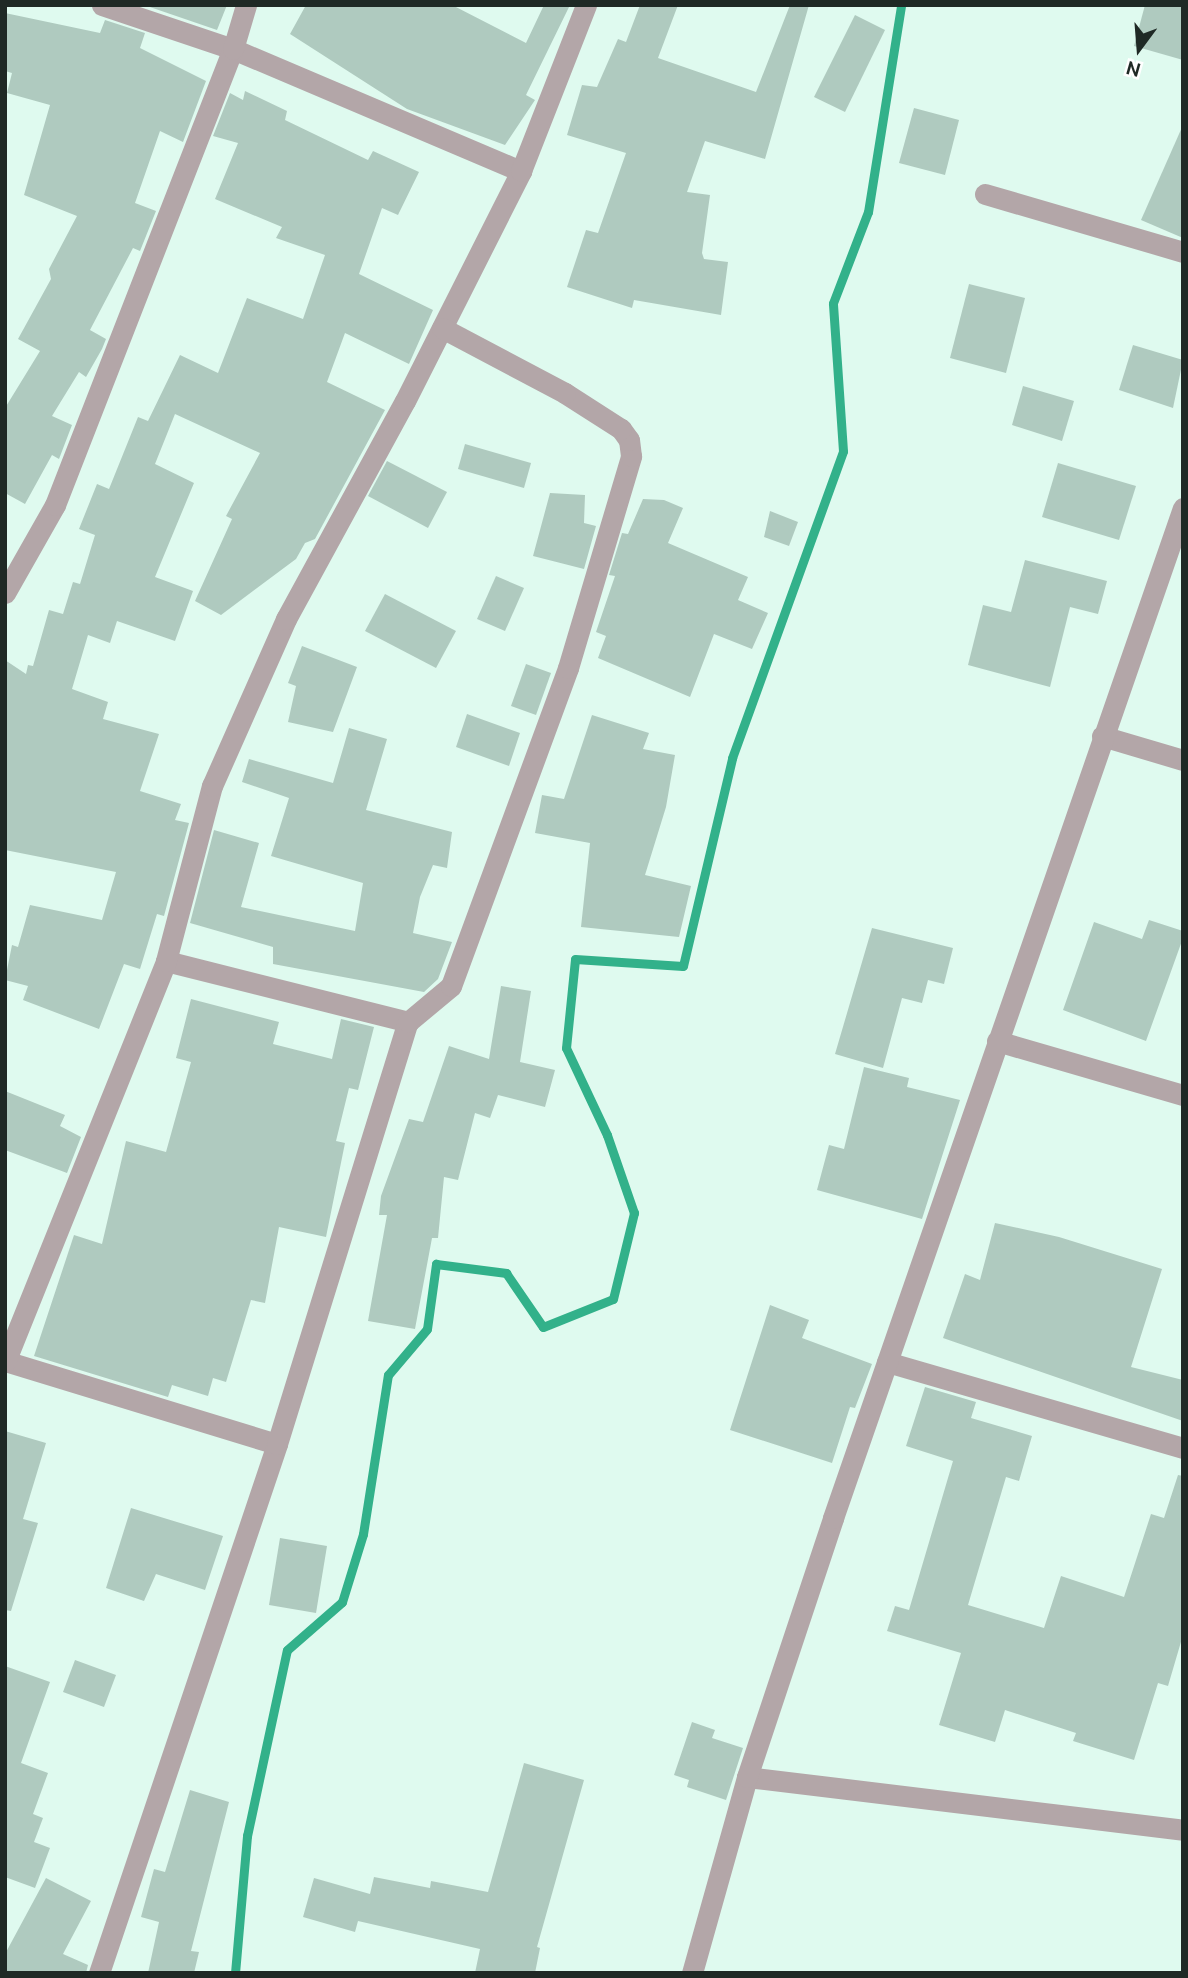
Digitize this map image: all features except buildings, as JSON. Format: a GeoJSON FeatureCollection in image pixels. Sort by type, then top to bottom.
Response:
{"type":"FeatureCollection","features":[{"type":"Feature","properties":{"kind":"street"},"geometry":{"type":"LineString","coordinates":[[102,5],[233,49],[521,171]]}},
{"type":"Feature","properties":{"kind":"street"},"geometry":{"type":"LineString","coordinates":[[5,593],[55,505],[233,49],[246,5]]}},
{"type":"Feature","properties":{"kind":"street"},"geometry":{"type":"LineString","coordinates":[[277,1444],[5,1361],[166,961],[212,786],[286,619],[442,328],[521,171],[586,5]]}},
{"type":"Feature","properties":{"kind":"street"},"geometry":{"type":"LineString","coordinates":[[985,194],[1183,252]]}},
{"type":"Feature","properties":{"kind":"street"},"geometry":{"type":"LineString","coordinates":[[99,1973],[277,1444],[408,1022],[451,986],[568,668],[631,456],[629,440],[621,429],[565,393],[442,328]]}},
{"type":"Feature","properties":{"kind":"street"},"geometry":{"type":"LineString","coordinates":[[692,1973],[747,1777],[997,1041],[1183,508]]}},
{"type":"Feature","properties":{"kind":"street"},"geometry":{"type":"LineString","coordinates":[[1102,736],[1183,760]]}},
{"type":"Feature","properties":{"kind":"street"},"geometry":{"type":"LineString","coordinates":[[166,961],[408,1022]]}},
{"type":"Feature","properties":{"kind":"street"},"geometry":{"type":"LineString","coordinates":[[997,1041],[1183,1095]]}},
{"type":"Feature","properties":{"kind":"street"},"geometry":{"type":"LineString","coordinates":[[887,1362],[1183,1448]]}},
{"type":"Feature","properties":{"kind":"street"},"geometry":{"type":"LineString","coordinates":[[747,1777],[1183,1830]]}},
{"type":"Feature","properties":{"kind":"waterway"},"geometry":{"type":"LineString","coordinates":[[235,1973],[247,1836],[287,1650],[342,1602],[363,1534],[388,1375],[427,1329],[436,1264],[506,1273],[543,1327],[613,1299],[634,1213],[607,1135],[566,1048],[575,959],[683,966],[732,758],[843,451],[833,303],[868,212],[901,5]]}}]}
